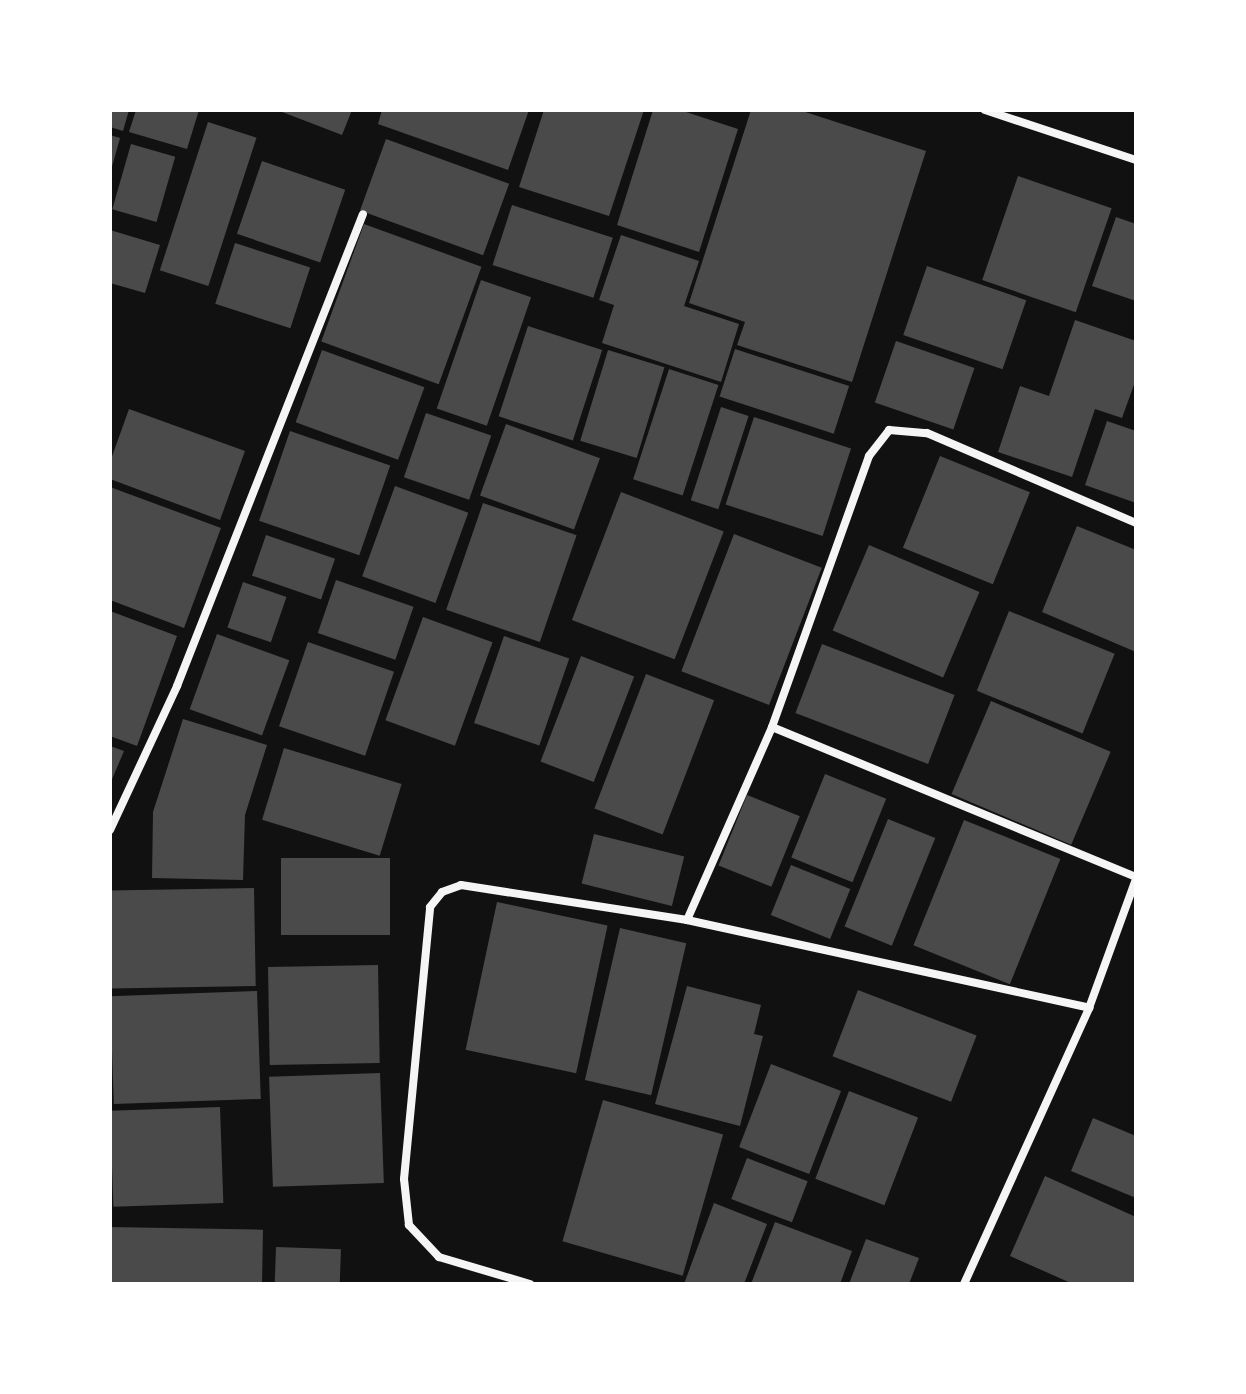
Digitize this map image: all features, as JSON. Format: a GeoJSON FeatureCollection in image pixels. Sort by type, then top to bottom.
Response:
{"type":"FeatureCollection","features":[{"type":"Feature","properties":{"kind":"street"},"geometry":{"type":"LineString","coordinates":[[985,110],[1136,160]]}},
{"type":"Feature","properties":{"kind":"street"},"geometry":{"type":"LineString","coordinates":[[110,830],[177,686],[363,214]]}},
{"type":"Feature","properties":{"kind":"street"},"geometry":{"type":"LineString","coordinates":[[687,920],[772,727],[869,456],[889,430],[927,433],[1136,523]]}},
{"type":"Feature","properties":{"kind":"street"},"geometry":{"type":"LineString","coordinates":[[772,727],[1136,878],[1089,1008],[964,1284]]}},
{"type":"Feature","properties":{"kind":"street"},"geometry":{"type":"LineString","coordinates":[[530,1284],[439,1257],[409,1225],[404,1179],[430,907],[442,892],[461,885],[687,920],[1089,1008]]}},
{"type":"Feature","properties":{"kind":"building"},"geometry":{"type":"Polygon","coordinates":[[[110,110],[129,110],[123,131],[110,127],[110,110]]]}},
{"type":"Feature","properties":{"kind":"building"},"geometry":{"type":"Polygon","coordinates":[[[136,110],[199,110],[187,149],[129,132],[136,110]]]}},
{"type":"Feature","properties":{"kind":"building"},"geometry":{"type":"Polygon","coordinates":[[[277,110],[352,110],[342,135],[277,110]]]}},
{"type":"Feature","properties":{"kind":"building"},"geometry":{"type":"Polygon","coordinates":[[[382,110],[529,110],[508,170],[378,124],[382,110]]]}},
{"type":"Feature","properties":{"kind":"building"},"geometry":{"type":"Polygon","coordinates":[[[544,110],[644,110],[609,216],[519,187],[544,110]]]}},
{"type":"Feature","properties":{"kind":"building"},"geometry":{"type":"Polygon","coordinates":[[[653,110],[680,110],[738,129],[699,252],[617,225],[653,110]]]}},
{"type":"Feature","properties":{"kind":"building"},"geometry":{"type":"Polygon","coordinates":[[[751,110],[799,110],[926,151],[852,382],[737,345],[745,322],[689,303],[751,110]]]}},
{"type":"Feature","properties":{"kind":"building"},"geometry":{"type":"Polygon","coordinates":[[[208,122],[257,138],[208,286],[160,270],[208,122]]]}},
{"type":"Feature","properties":{"kind":"building"},"geometry":{"type":"Polygon","coordinates":[[[110,135],[120,138],[111,170],[110,170],[110,135]]]}},
{"type":"Feature","properties":{"kind":"building"},"geometry":{"type":"Polygon","coordinates":[[[386,139],[509,184],[483,255],[360,210],[386,139]]]}},
{"type":"Feature","properties":{"kind":"building"},"geometry":{"type":"Polygon","coordinates":[[[131,144],[175,157],[156,222],[112,209],[131,144]]]}},
{"type":"Feature","properties":{"kind":"building"},"geometry":{"type":"Polygon","coordinates":[[[262,161],[345,190],[320,262],[237,234],[262,161]]]}},
{"type":"Feature","properties":{"kind":"building"},"geometry":{"type":"Polygon","coordinates":[[[1018,176],[1112,208],[1076,312],[982,280],[1018,176]]]}},
{"type":"Feature","properties":{"kind":"building"},"geometry":{"type":"Polygon","coordinates":[[[512,205],[613,238],[593,298],[493,265],[512,205]]]}},
{"type":"Feature","properties":{"kind":"building"},"geometry":{"type":"Polygon","coordinates":[[[1116,217],[1136,224],[1136,301],[1092,286],[1116,217]]]}},
{"type":"Feature","properties":{"kind":"building"},"geometry":{"type":"Polygon","coordinates":[[[364,224],[481,267],[439,384],[321,341],[364,224]]]}},
{"type":"Feature","properties":{"kind":"building"},"geometry":{"type":"Polygon","coordinates":[[[110,230],[160,245],[145,293],[110,283],[110,230]]]}},
{"type":"Feature","properties":{"kind":"building"},"geometry":{"type":"Polygon","coordinates":[[[621,235],[699,261],[684,306],[739,324],[721,382],[602,343],[614,305],[599,300],[621,235]]]}},
{"type":"Feature","properties":{"kind":"building"},"geometry":{"type":"Polygon","coordinates":[[[235,243],[310,267],[290,328],[215,304],[235,243]]]}},
{"type":"Feature","properties":{"kind":"building"},"geometry":{"type":"Polygon","coordinates":[[[927,266],[1026,300],[1003,369],[903,335],[927,266]]]}},
{"type":"Feature","properties":{"kind":"building"},"geometry":{"type":"Polygon","coordinates":[[[481,280],[531,297],[487,426],[437,409],[481,280]]]}},
{"type":"Feature","properties":{"kind":"building"},"geometry":{"type":"Polygon","coordinates":[[[1075,320],[1136,341],[1136,379],[1122,418],[1095,409],[1072,477],[998,452],[1020,386],[1049,396],[1075,320]]]}},
{"type":"Feature","properties":{"kind":"building"},"geometry":{"type":"Polygon","coordinates":[[[528,326],[602,350],[573,440],[499,416],[528,326]]]}},
{"type":"Feature","properties":{"kind":"building"},"geometry":{"type":"Polygon","coordinates":[[[896,341],[974,368],[953,429],[875,402],[896,341]]]}},
{"type":"Feature","properties":{"kind":"building"},"geometry":{"type":"Polygon","coordinates":[[[735,349],[849,386],[834,434],[720,397],[735,349]]]}},
{"type":"Feature","properties":{"kind":"building"},"geometry":{"type":"Polygon","coordinates":[[[322,350],[424,387],[398,460],[296,422],[322,350]]]}},
{"type":"Feature","properties":{"kind":"building"},"geometry":{"type":"Polygon","coordinates":[[[608,350],[664,367],[637,458],[580,441],[608,350]]]}},
{"type":"Feature","properties":{"kind":"building"},"geometry":{"type":"Polygon","coordinates":[[[669,369],[718,385],[683,495],[633,479],[669,369]]]}},
{"type":"Feature","properties":{"kind":"building"},"geometry":{"type":"Polygon","coordinates":[[[721,407],[749,416],[718,509],[691,500],[721,407]]]}},
{"type":"Feature","properties":{"kind":"building"},"geometry":{"type":"Polygon","coordinates":[[[129,409],[245,451],[220,520],[110,479],[110,462],[129,409]]]}},
{"type":"Feature","properties":{"kind":"building"},"geometry":{"type":"Polygon","coordinates":[[[426,413],[491,435],[469,500],[404,477],[426,413]]]}},
{"type":"Feature","properties":{"kind":"building"},"geometry":{"type":"Polygon","coordinates":[[[754,417],[851,449],[823,536],[726,504],[754,417]]]}},
{"type":"Feature","properties":{"kind":"building"},"geometry":{"type":"Polygon","coordinates":[[[1107,421],[1136,431],[1136,503],[1085,485],[1107,421]]]}},
{"type":"Feature","properties":{"kind":"building"},"geometry":{"type":"Polygon","coordinates":[[[506,424],[600,458],[574,530],[480,495],[506,424]]]}},
{"type":"Feature","properties":{"kind":"building"},"geometry":{"type":"Polygon","coordinates":[[[290,431],[390,466],[359,555],[259,521],[290,431]]]}},
{"type":"Feature","properties":{"kind":"building"},"geometry":{"type":"Polygon","coordinates":[[[940,456],[1030,492],[993,584],[903,548],[940,456]]]}},
{"type":"Feature","properties":{"kind":"building"},"geometry":{"type":"Polygon","coordinates":[[[395,486],[468,513],[435,603],[362,576],[395,486]]]}},
{"type":"Feature","properties":{"kind":"building"},"geometry":{"type":"Polygon","coordinates":[[[110,487],[221,528],[184,628],[110,600],[110,487]]]}},
{"type":"Feature","properties":{"kind":"building"},"geometry":{"type":"Polygon","coordinates":[[[621,492],[724,531],[675,659],[572,620],[621,492]]]}},
{"type":"Feature","properties":{"kind":"building"},"geometry":{"type":"Polygon","coordinates":[[[483,503],[577,535],[540,642],[446,610],[483,503]]]}},
{"type":"Feature","properties":{"kind":"building"},"geometry":{"type":"Polygon","coordinates":[[[1077,526],[1136,550],[1136,652],[1042,612],[1077,526]]]}},
{"type":"Feature","properties":{"kind":"building"},"geometry":{"type":"Polygon","coordinates":[[[734,534],[822,568],[769,705],[681,671],[734,534]]]}},
{"type":"Feature","properties":{"kind":"building"},"geometry":{"type":"Polygon","coordinates":[[[266,535],[335,559],[321,599],[252,576],[266,535]]]}},
{"type":"Feature","properties":{"kind":"building"},"geometry":{"type":"Polygon","coordinates":[[[869,545],[979,592],[943,677],[833,631],[869,545]]]}},
{"type":"Feature","properties":{"kind":"building"},"geometry":{"type":"Polygon","coordinates":[[[336,580],[414,607],[395,660],[318,633],[336,580]]]}},
{"type":"Feature","properties":{"kind":"building"},"geometry":{"type":"Polygon","coordinates":[[[243,582],[286,597],[271,642],[227,627],[243,582]]]}},
{"type":"Feature","properties":{"kind":"building"},"geometry":{"type":"Polygon","coordinates":[[[110,611],[177,636],[137,746],[110,736],[110,611]]]}},
{"type":"Feature","properties":{"kind":"building"},"geometry":{"type":"Polygon","coordinates":[[[1009,611],[1115,654],[1082,733],[977,691],[1009,611]]]}},
{"type":"Feature","properties":{"kind":"building"},"geometry":{"type":"Polygon","coordinates":[[[423,617],[493,642],[455,746],[385,720],[423,617]]]}},
{"type":"Feature","properties":{"kind":"building"},"geometry":{"type":"Polygon","coordinates":[[[217,634],[289,660],[262,736],[190,709],[217,634]]]}},
{"type":"Feature","properties":{"kind":"building"},"geometry":{"type":"Polygon","coordinates":[[[504,636],[569,658],[539,745],[474,723],[504,636]]]}},
{"type":"Feature","properties":{"kind":"building"},"geometry":{"type":"Polygon","coordinates":[[[308,642],[394,672],[365,756],[279,726],[308,642]]]}},
{"type":"Feature","properties":{"kind":"building"},"geometry":{"type":"Polygon","coordinates":[[[822,644],[955,695],[928,764],[795,713],[822,644]]]}},
{"type":"Feature","properties":{"kind":"building"},"geometry":{"type":"Polygon","coordinates":[[[581,656],[634,676],[594,782],[541,761],[581,656]]]}},
{"type":"Feature","properties":{"kind":"building"},"geometry":{"type":"Polygon","coordinates":[[[646,674],[714,700],[663,835],[594,808],[646,674]]]}},
{"type":"Feature","properties":{"kind":"building"},"geometry":{"type":"Polygon","coordinates":[[[991,701],[1111,752],[1071,845],[952,794],[991,701]]]}},
{"type":"Feature","properties":{"kind":"building"},"geometry":{"type":"Polygon","coordinates":[[[183,719],[267,745],[245,815],[243,880],[152,878],[153,812],[183,719]]]}},
{"type":"Feature","properties":{"kind":"building"},"geometry":{"type":"Polygon","coordinates":[[[110,746],[124,751],[110,784],[110,746]]]}},
{"type":"Feature","properties":{"kind":"building"},"geometry":{"type":"Polygon","coordinates":[[[284,748],[402,784],[380,856],[262,820],[284,748]]]}},
{"type":"Feature","properties":{"kind":"building"},"geometry":{"type":"Polygon","coordinates":[[[825,774],[886,799],[852,882],[791,857],[825,774]]]}},
{"type":"Feature","properties":{"kind":"building"},"geometry":{"type":"Polygon","coordinates":[[[747,795],[800,816],[771,887],[719,865],[747,795]]]}},
{"type":"Feature","properties":{"kind":"building"},"geometry":{"type":"Polygon","coordinates":[[[888,819],[935,838],[892,946],[845,927],[888,819]]]}},
{"type":"Feature","properties":{"kind":"building"},"geometry":{"type":"Polygon","coordinates":[[[964,820],[1060,859],[1010,984],[913,945],[964,820]]]}},
{"type":"Feature","properties":{"kind":"building"},"geometry":{"type":"Polygon","coordinates":[[[594,834],[684,856],[672,906],[582,883],[594,834]]]}},
{"type":"Feature","properties":{"kind":"building"},"geometry":{"type":"Polygon","coordinates":[[[281,858],[390,858],[390,935],[281,935],[281,858]]]}},
{"type":"Feature","properties":{"kind":"building"},"geometry":{"type":"Polygon","coordinates":[[[791,865],[850,889],[830,939],[771,915],[791,865]]]}},
{"type":"Feature","properties":{"kind":"building"},"geometry":{"type":"Polygon","coordinates":[[[254,888],[256,986],[112,988],[110,891],[254,888]]]}},
{"type":"Feature","properties":{"kind":"building"},"geometry":{"type":"Polygon","coordinates":[[[497,902],[608,925],[576,1073],[466,1050],[497,902]]]}},
{"type":"Feature","properties":{"kind":"building"},"geometry":{"type":"Polygon","coordinates":[[[620,928],[686,943],[651,1095],[585,1080],[620,928]]]}},
{"type":"Feature","properties":{"kind":"building"},"geometry":{"type":"Polygon","coordinates":[[[378,965],[380,1063],[270,1065],[268,967],[378,965]]]}},
{"type":"Feature","properties":{"kind":"building"},"geometry":{"type":"Polygon","coordinates":[[[687,986],[761,1005],[754,1034],[763,1036],[740,1126],[655,1104],[687,986]]]}},
{"type":"Feature","properties":{"kind":"building"},"geometry":{"type":"Polygon","coordinates":[[[858,990],[977,1036],[951,1102],[833,1056],[858,990]]]}},
{"type":"Feature","properties":{"kind":"building"},"geometry":{"type":"Polygon","coordinates":[[[257,991],[261,1099],[114,1104],[110,996],[257,991]]]}},
{"type":"Feature","properties":{"kind":"building"},"geometry":{"type":"Polygon","coordinates":[[[771,1064],[841,1091],[809,1174],[739,1147],[771,1064]]]}},
{"type":"Feature","properties":{"kind":"building"},"geometry":{"type":"Polygon","coordinates":[[[380,1073],[384,1183],[273,1187],[269,1077],[380,1073]]]}},
{"type":"Feature","properties":{"kind":"building"},"geometry":{"type":"Polygon","coordinates":[[[849,1091],[918,1118],[884,1205],[815,1179],[849,1091]]]}},
{"type":"Feature","properties":{"kind":"building"},"geometry":{"type":"Polygon","coordinates":[[[603,1100],[723,1134],[683,1276],[562,1241],[603,1100]]]}},
{"type":"Feature","properties":{"kind":"building"},"geometry":{"type":"Polygon","coordinates":[[[220,1107],[223,1203],[113,1207],[110,1111],[220,1107]]]}},
{"type":"Feature","properties":{"kind":"building"},"geometry":{"type":"Polygon","coordinates":[[[1093,1118],[1136,1136],[1136,1198],[1071,1171],[1093,1118]]]}},
{"type":"Feature","properties":{"kind":"building"},"geometry":{"type":"Polygon","coordinates":[[[747,1158],[808,1181],[792,1222],[731,1199],[747,1158]]]}},
{"type":"Feature","properties":{"kind":"building"},"geometry":{"type":"Polygon","coordinates":[[[1045,1176],[1136,1217],[1136,1284],[1073,1284],[1010,1256],[1045,1176]]]}},
{"type":"Feature","properties":{"kind":"building"},"geometry":{"type":"Polygon","coordinates":[[[714,1203],[767,1224],[744,1284],[684,1284],[714,1203]]]}},
{"type":"Feature","properties":{"kind":"building"},"geometry":{"type":"Polygon","coordinates":[[[775,1222],[852,1251],[840,1284],[751,1284],[775,1222]]]}},
{"type":"Feature","properties":{"kind":"building"},"geometry":{"type":"Polygon","coordinates":[[[110,1227],[263,1230],[262,1284],[110,1284],[110,1227]]]}},
{"type":"Feature","properties":{"kind":"building"},"geometry":{"type":"Polygon","coordinates":[[[866,1239],[919,1258],[909,1284],[849,1284],[866,1239]]]}},
{"type":"Feature","properties":{"kind":"building"},"geometry":{"type":"Polygon","coordinates":[[[276,1247],[341,1249],[340,1284],[275,1284],[276,1247]]]}}]}
